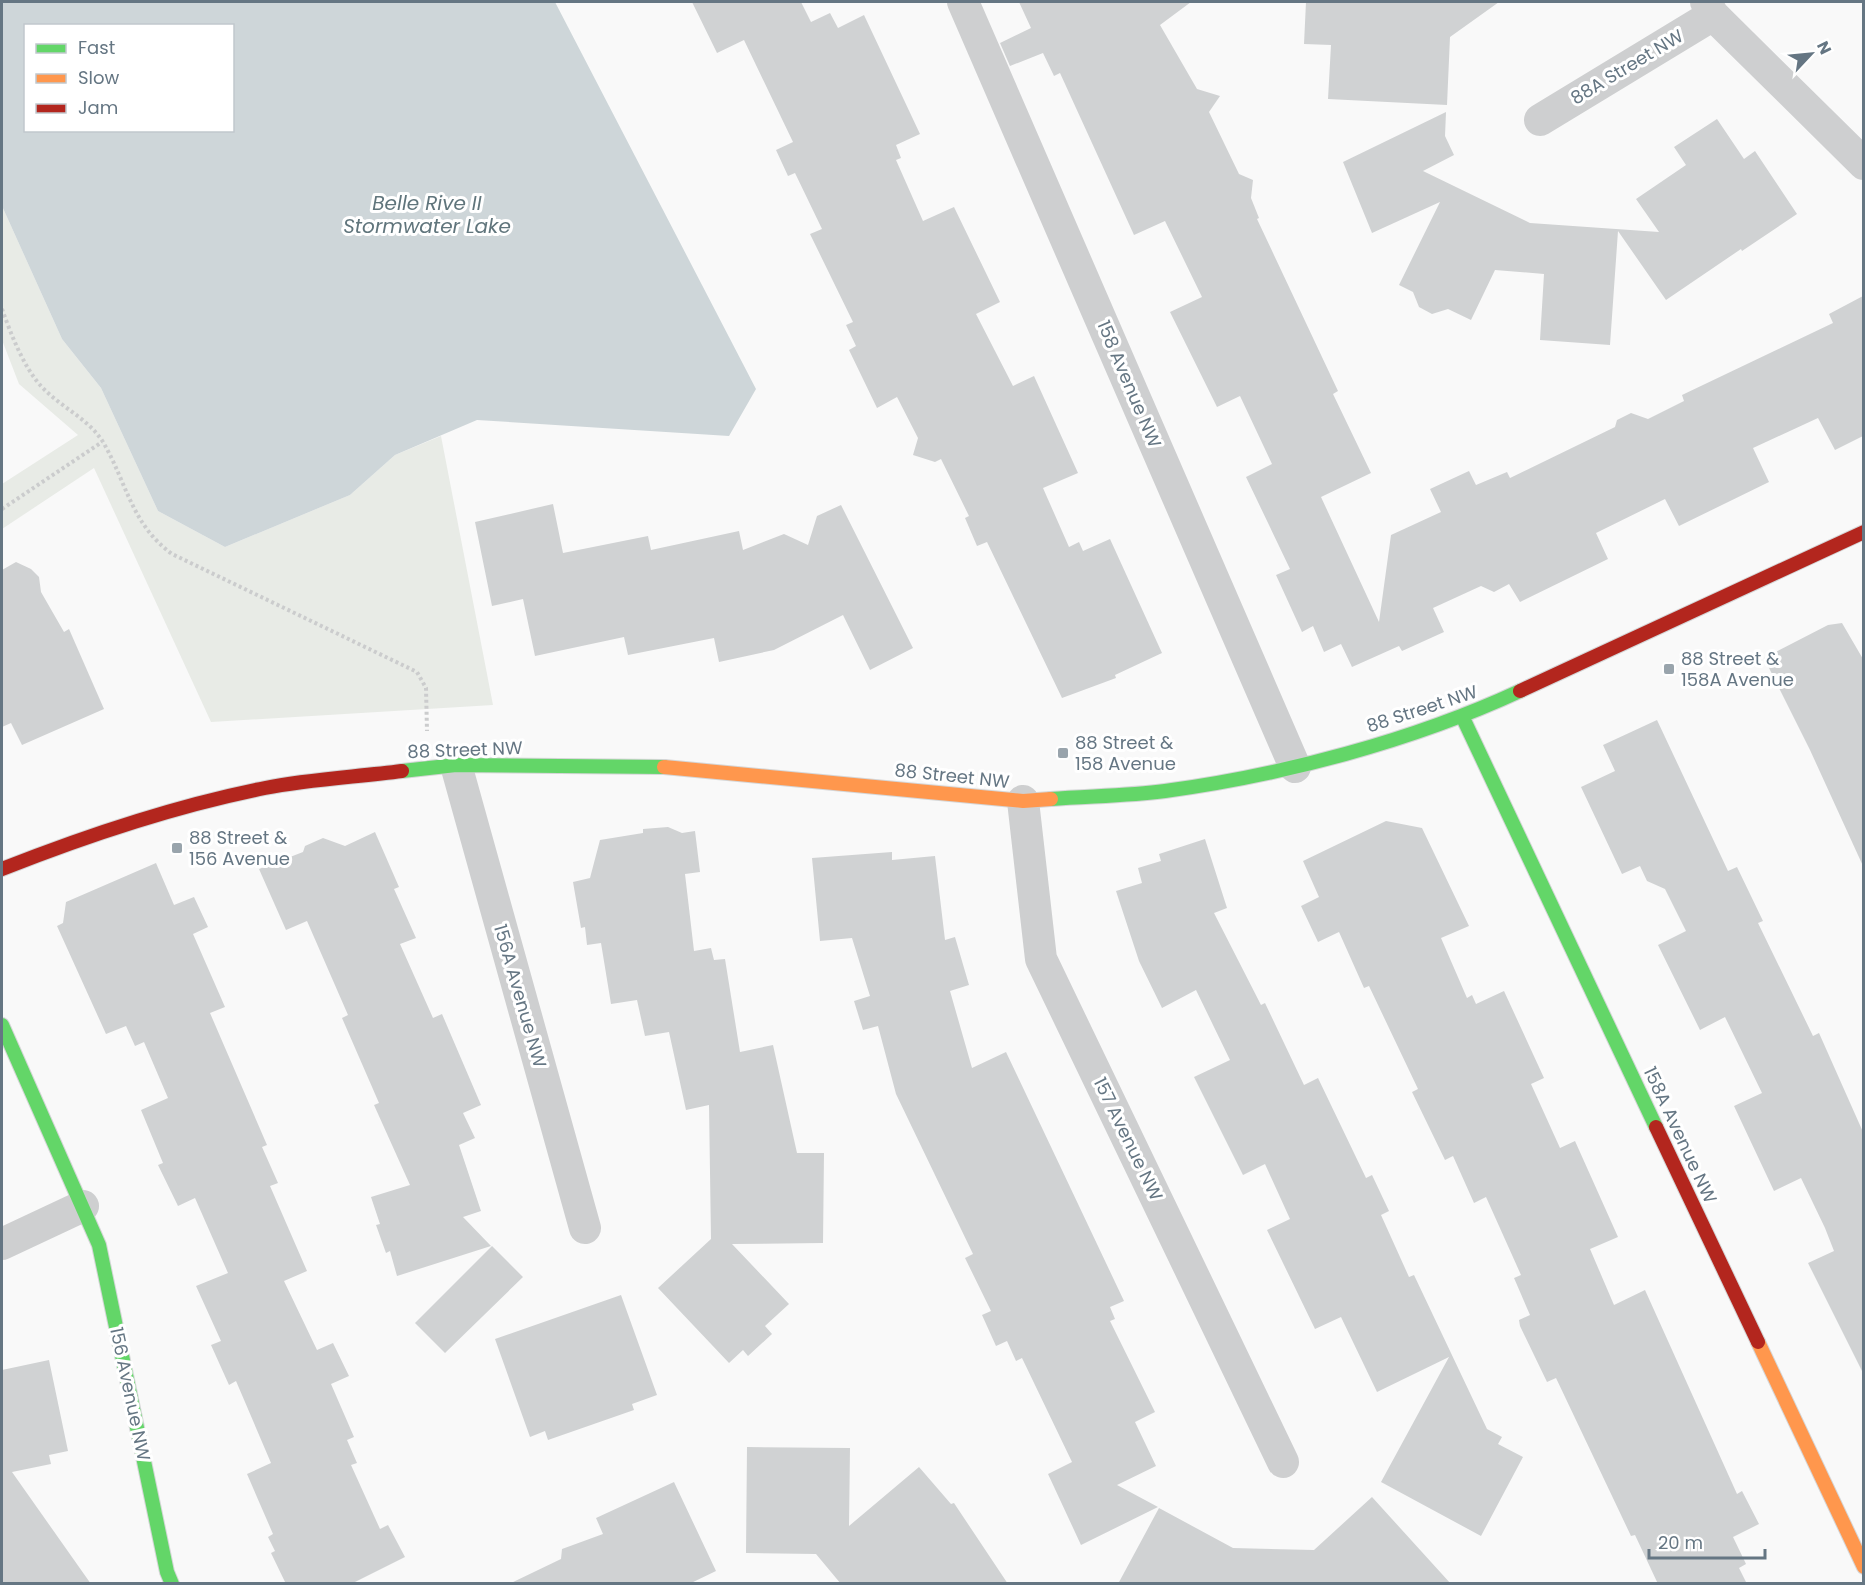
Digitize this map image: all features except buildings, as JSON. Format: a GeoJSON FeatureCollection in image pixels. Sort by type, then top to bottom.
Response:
{"type":"FeatureCollection","features":[{"type":"Feature","properties":{"kind":"street","name":"158 Avenue NW"},"geometry":{"type":"LineString","coordinates":[[963,2],[1295,767]]}},
{"type":"Feature","properties":{"kind":"street","name":"88A Street NW"},"geometry":{"type":"LineString","coordinates":[[1540,120],[1710,8]]}},
{"type":"Feature","properties":{"kind":"street"},"geometry":{"type":"LineString","coordinates":[[1710,8],[1863,164]]}},
{"type":"Feature","properties":{"kind":"street","name":"88 Street NW"},"geometry":{"type":"LineString","coordinates":[[2,869],[91,834],[180,807],[267,787],[443,766],[666,767],[1023,801],[1164,791],[1295,767],[1463,718],[1863,532]]}},
{"type":"Feature","properties":{"kind":"street","name":"158A Avenue NW"},"geometry":{"type":"LineString","coordinates":[[1463,718],[1863,1566]]}},
{"type":"Feature","properties":{"kind":"street","name":"156A Avenue NW"},"geometry":{"type":"LineString","coordinates":[[443,766],[585,1228]]}},
{"type":"Feature","properties":{"kind":"street","name":"157 Avenue NW"},"geometry":{"type":"LineString","coordinates":[[1023,801],[1041,959],[1283,1462]]}},
{"type":"Feature","properties":{"kind":"street","name":"156 Avenue NW"},"geometry":{"type":"LineString","coordinates":[[2,1025],[99,1245],[164,1560],[172,1584]]}},
{"type":"Feature","properties":{"kind":"street"},"geometry":{"type":"LineString","coordinates":[[2,1244],[83,1206]]}},
{"type":"Feature","properties":{"kind":"path"},"geometry":{"type":"LineString","coordinates":[[2,309],[25,361],[41,386],[88,424],[102,442],[144,529],[157,543],[172,554],[417,672],[426,688],[443,766]]}},
{"type":"Feature","properties":{"kind":"path"},"geometry":{"type":"LineString","coordinates":[[2,509],[102,442]]}},
{"type":"Feature","properties":{"kind":"shaded area"},"geometry":{"type":"Polygon","coordinates":[[[2,206],[62,339],[101,388],[158,511],[225,547],[350,495],[395,455],[441,436],[493,705],[211,722],[94,468],[2,529],[2,484],[78,435],[19,384],[2,340],[2,206]]]}},
{"type":"Feature","properties":{"kind":"water","name":"Belle Rive II Stormwater Lake"},"geometry":{"type":"Polygon","coordinates":[[[2,2],[555,2],[756,389],[729,436],[477,420],[395,455],[350,495],[225,547],[158,511],[101,388],[62,339],[2,206],[2,2]]]}},
{"type":"Feature","properties":{"kind":"traffic: fast"},"geometry":{"type":"LineString","coordinates":[[1051,799],[1165,791],[1301,766],[1436,725],[1520,691]]}},
{"type":"Feature","properties":{"kind":"traffic: fast"},"geometry":{"type":"LineString","coordinates":[[1463,718],[1656,1127]]}},
{"type":"Feature","properties":{"kind":"traffic: fast"},"geometry":{"type":"LineString","coordinates":[[402,771],[456,765],[664,767]]}},
{"type":"Feature","properties":{"kind":"traffic: fast"},"geometry":{"type":"LineString","coordinates":[[2,1025],[99,1245],[167,1572],[172,1584]]}},
{"type":"Feature","properties":{"kind":"traffic: slow"},"geometry":{"type":"LineString","coordinates":[[664,767],[1023,801],[1051,799]]}},
{"type":"Feature","properties":{"kind":"traffic: slow"},"geometry":{"type":"LineString","coordinates":[[1758,1342],[1864,1567]]}},
{"type":"Feature","properties":{"kind":"traffic: jam"},"geometry":{"type":"LineString","coordinates":[[1520,691],[1864,532]]}},
{"type":"Feature","properties":{"kind":"traffic: jam"},"geometry":{"type":"LineString","coordinates":[[2,869],[132,822],[198,803],[298,782],[402,771]]}},
{"type":"Feature","properties":{"kind":"traffic: jam"},"geometry":{"type":"LineString","coordinates":[[1656,1127],[1758,1342]]}},
{"type":"Feature","properties":{"kind":"place","name":"88 Street & 158A Avenue"},"geometry":{"type":"Point","coordinates":[1669,669]}},
{"type":"Feature","properties":{"kind":"place","name":"88 Street & 158 Avenue"},"geometry":{"type":"Point","coordinates":[1063,753]}},
{"type":"Feature","properties":{"kind":"place","name":"88 Street & 156 Avenue"},"geometry":{"type":"Point","coordinates":[177,848]}}]}
